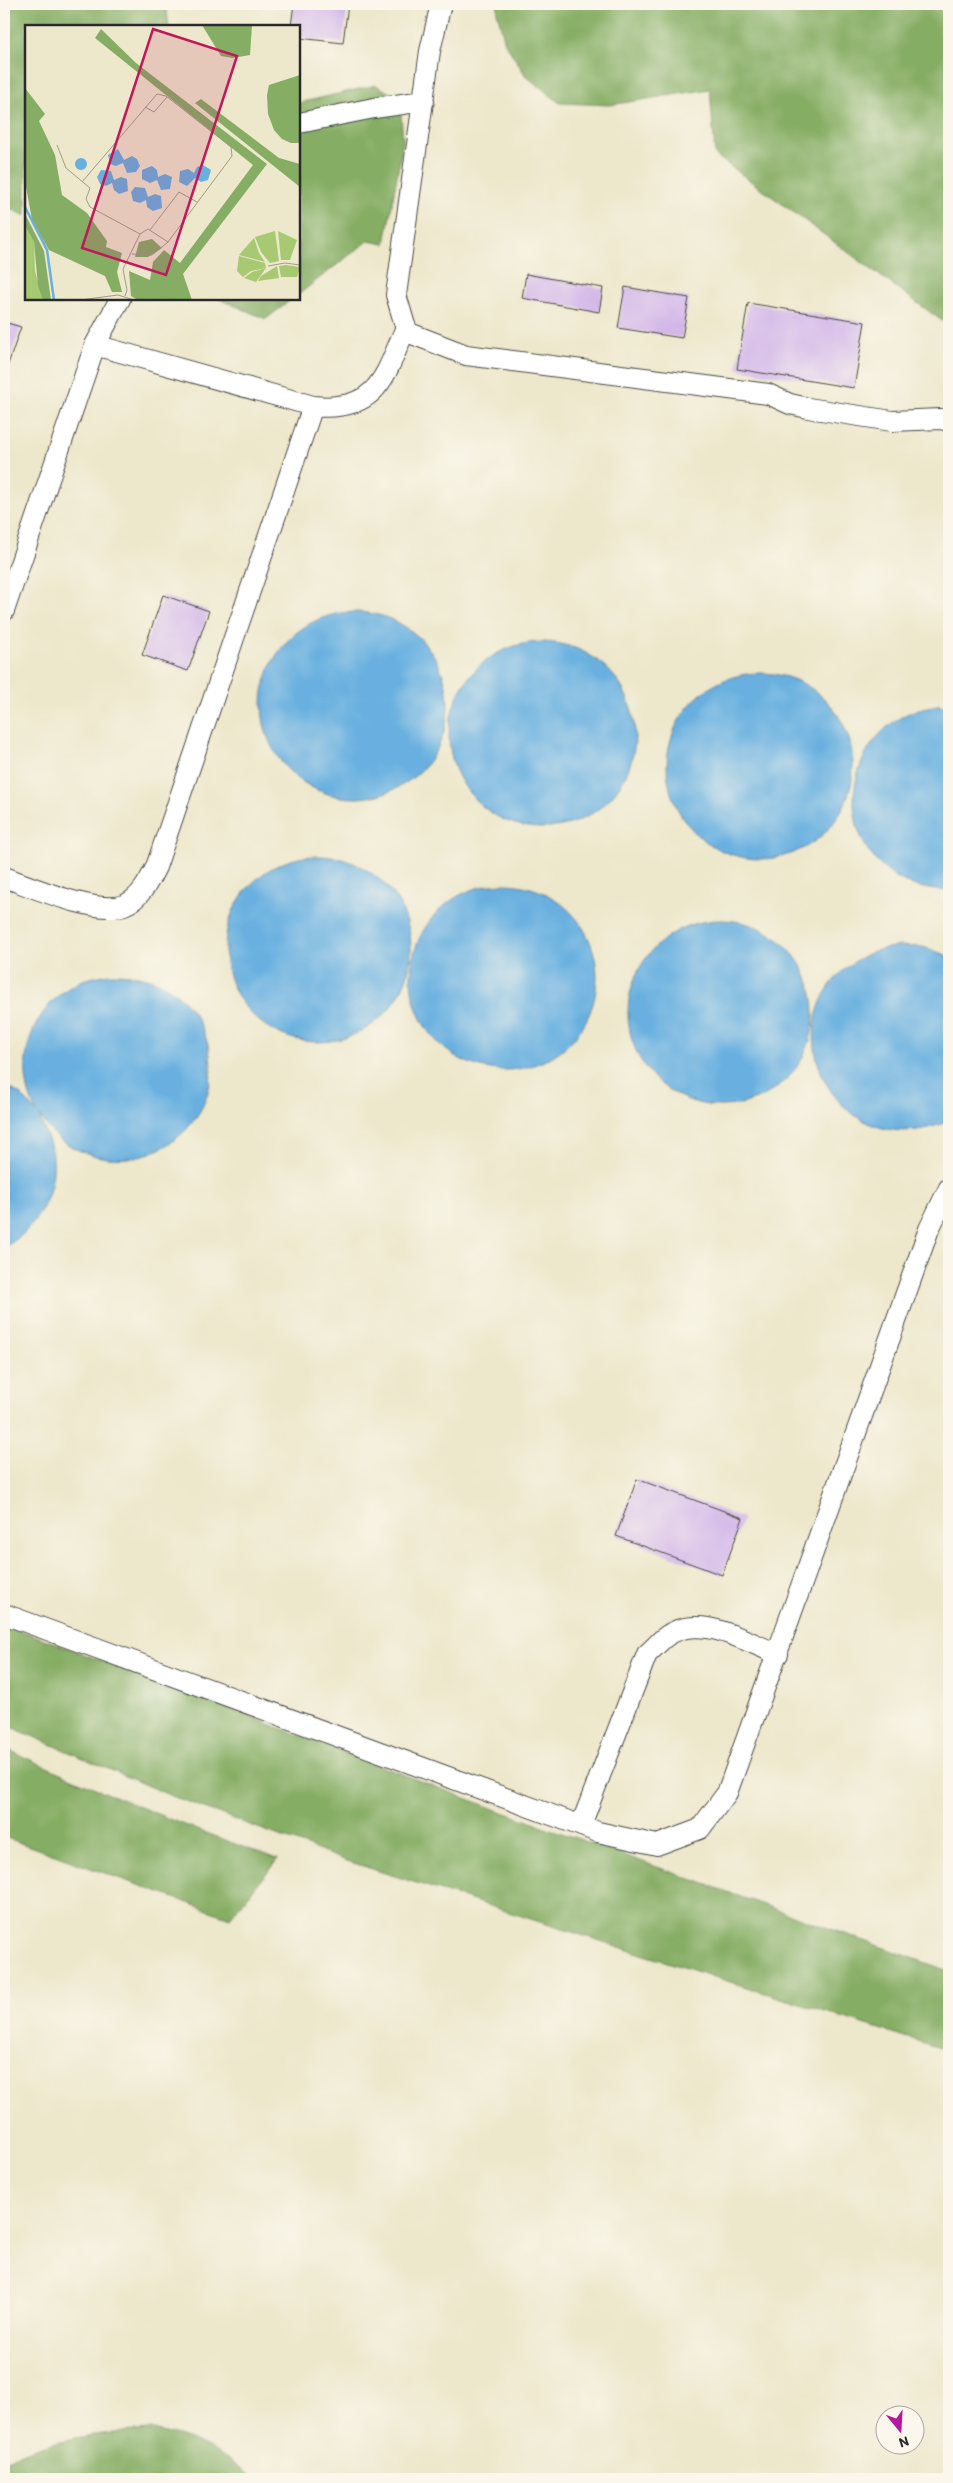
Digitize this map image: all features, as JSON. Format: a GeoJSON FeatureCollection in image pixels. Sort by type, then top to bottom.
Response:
{"type":"FeatureCollection","features":[{"type":"Feature","properties":{"kind":"lane"},"geometry":{"type":"LineString","coordinates":[[441,4],[430,51],[396,295],[407,332],[466,355],[768,394],[790,404],[808,408],[892,421],[941,419],[949,421]]}},
{"type":"Feature","properties":{"kind":"lane"},"geometry":{"type":"LineString","coordinates":[[300,123],[424,100]]}},
{"type":"Feature","properties":{"kind":"lane"},"geometry":{"type":"LineString","coordinates":[[4,611],[95,345],[119,300]]}},
{"type":"Feature","properties":{"kind":"lane"},"geometry":{"type":"LineString","coordinates":[[95,345],[314,406],[335,408],[356,404],[372,392],[386,373],[406,327]]}},
{"type":"Feature","properties":{"kind":"lane"},"geometry":{"type":"LineString","coordinates":[[4,877],[99,908],[125,905],[144,889],[156,867],[314,406]]}},
{"type":"Feature","properties":{"kind":"lane"},"geometry":{"type":"LineString","coordinates":[[4,1614],[598,1832],[657,1845],[700,1829],[727,1793],[929,1229],[949,1188]]}},
{"type":"Feature","properties":{"kind":"lane"},"geometry":{"type":"LineString","coordinates":[[581,1826],[647,1654],[665,1637],[684,1628],[708,1627],[778,1654]]}},
{"type":"Feature","properties":{"kind":"green space"},"geometry":{"type":"Polygon","coordinates":[[[4,4],[166,4],[169,25],[25,25],[25,216],[4,206],[4,4]]]}},
{"type":"Feature","properties":{"kind":"green space"},"geometry":{"type":"Polygon","coordinates":[[[498,4],[949,4],[949,326],[715,155],[710,89],[610,105],[560,103],[526,76],[505,43],[497,12],[498,4]]]}},
{"type":"Feature","properties":{"kind":"green space"},"geometry":{"type":"Polygon","coordinates":[[[376,85],[400,99],[403,142],[385,244],[368,241],[300,293],[300,103],[376,85]]]}},
{"type":"Feature","properties":{"kind":"green space"},"geometry":{"type":"Polygon","coordinates":[[[221,300],[291,300],[266,319],[221,300]]]}},
{"type":"Feature","properties":{"kind":"green space"},"geometry":{"type":"Polygon","coordinates":[[[4,1624],[500,1811],[949,1971],[949,2051],[347,1861],[169,1795],[4,1724],[4,1624]]]}},
{"type":"Feature","properties":{"kind":"green space"},"geometry":{"type":"Polygon","coordinates":[[[4,1748],[174,1821],[278,1859],[230,1918],[4,1837],[4,1748]]]}},
{"type":"Feature","properties":{"kind":"green space"},"geometry":{"type":"Polygon","coordinates":[[[151,2430],[193,2441],[206,2447],[231,2461],[253,2479],[4,2479],[4,2460],[40,2446],[94,2435],[151,2430]]]}},
{"type":"Feature","properties":{"kind":"water"},"geometry":{"type":"Polygon","coordinates":[[[355,612],[373,614],[390,619],[399,623],[421,639],[437,661],[441,670],[446,687],[448,705],[446,723],[441,740],[437,749],[421,771],[399,787],[390,791],[373,796],[355,798],[337,796],[320,791],[311,787],[289,771],[273,749],[269,740],[264,723],[262,705],[264,687],[269,670],[273,661],[289,639],[311,623],[320,619],[337,614],[355,612]]]}},
{"type":"Feature","properties":{"kind":"water"},"geometry":{"type":"Polygon","coordinates":[[[542,642],[560,644],[577,649],[586,653],[608,669],[624,691],[628,700],[633,717],[635,735],[633,753],[628,770],[624,779],[608,801],[586,817],[577,821],[560,826],[542,828],[524,826],[507,821],[498,817],[476,801],[460,779],[456,770],[451,753],[449,735],[451,717],[456,700],[460,691],[476,669],[498,653],[507,649],[524,644],[542,642]]]}},
{"type":"Feature","properties":{"kind":"water"},"geometry":{"type":"Polygon","coordinates":[[[760,673],[778,675],[795,680],[804,684],[826,700],[842,722],[846,731],[851,748],[853,766],[851,784],[846,801],[842,810],[826,832],[804,848],[795,852],[778,857],[760,859],[742,857],[725,852],[716,848],[694,832],[678,810],[674,801],[669,784],[667,766],[669,748],[674,731],[678,722],[694,700],[716,684],[725,680],[742,675],[760,673]]]}},
{"type":"Feature","properties":{"kind":"water"},"geometry":{"type":"Polygon","coordinates":[[[937,705],[949,706],[949,891],[913,885],[883,868],[866,847],[857,823],[854,798],[858,772],[869,748],[887,727],[911,712],[937,705]]]}},
{"type":"Feature","properties":{"kind":"water"},"geometry":{"type":"Polygon","coordinates":[[[318,856],[336,858],[353,863],[370,872],[384,883],[395,897],[404,914],[409,931],[411,949],[409,967],[404,984],[395,1001],[384,1015],[370,1026],[353,1035],[336,1040],[318,1042],[300,1040],[283,1035],[266,1026],[252,1015],[241,1001],[232,984],[227,967],[225,949],[227,931],[232,914],[241,897],[252,883],[266,872],[283,863],[300,858],[318,856]]]}},
{"type":"Feature","properties":{"kind":"water"},"geometry":{"type":"Polygon","coordinates":[[[504,884],[522,886],[539,891],[548,895],[570,911],[586,933],[590,942],[595,959],[597,977],[595,995],[590,1012],[586,1021],[570,1043],[548,1059],[539,1063],[522,1068],[504,1070],[486,1068],[469,1063],[460,1059],[438,1043],[422,1021],[418,1012],[413,995],[411,977],[413,959],[418,942],[422,933],[438,911],[460,895],[469,891],[486,886],[504,884]]]}},
{"type":"Feature","properties":{"kind":"water"},"geometry":{"type":"Polygon","coordinates":[[[721,920],[739,922],[756,927],[765,931],[787,947],[803,969],[807,978],[812,995],[814,1013],[812,1031],[807,1048],[803,1057],[787,1079],[765,1095],[756,1099],[739,1104],[721,1106],[703,1104],[686,1099],[677,1095],[655,1079],[639,1057],[635,1048],[630,1031],[628,1013],[630,995],[635,978],[639,969],[655,947],[677,931],[686,927],[703,922],[721,920]]]}},
{"type":"Feature","properties":{"kind":"water"},"geometry":{"type":"Polygon","coordinates":[[[898,946],[923,947],[949,956],[949,1121],[906,1131],[870,1124],[841,1104],[822,1075],[814,1042],[819,1007],[838,976],[872,952],[898,946]]]}},
{"type":"Feature","properties":{"kind":"water"},"geometry":{"type":"Polygon","coordinates":[[[109,974],[134,975],[157,982],[173,992],[187,1005],[198,1020],[206,1038],[210,1056],[211,1075],[208,1094],[200,1111],[188,1128],[173,1141],[155,1151],[137,1157],[118,1159],[98,1156],[79,1150],[58,1138],[39,1115],[52,1153],[53,1172],[51,1185],[47,1198],[34,1222],[25,1232],[4,1247],[4,1084],[21,1095],[37,1113],[29,1094],[26,1055],[39,1019],[50,1004],[65,991],[83,980],[109,974]]]}},
{"type":"Feature","properties":{"kind":"building"},"geometry":{"type":"Polygon","coordinates":[[[294,4],[348,4],[343,43],[300,38],[300,25],[291,25],[294,4]]]}},
{"type":"Feature","properties":{"kind":"building"},"geometry":{"type":"Polygon","coordinates":[[[526,274],[603,288],[599,312],[522,298],[526,274]]]}},
{"type":"Feature","properties":{"kind":"building"},"geometry":{"type":"Polygon","coordinates":[[[625,287],[689,298],[682,338],[618,328],[625,287]]]}},
{"type":"Feature","properties":{"kind":"building"},"geometry":{"type":"Polygon","coordinates":[[[748,303],[865,322],[854,388],[737,369],[748,303]]]}},
{"type":"Feature","properties":{"kind":"building"},"geometry":{"type":"Polygon","coordinates":[[[4,322],[21,327],[4,376],[4,322]]]}},
{"type":"Feature","properties":{"kind":"building"},"geometry":{"type":"Polygon","coordinates":[[[163,595],[209,611],[188,671],[142,655],[163,595]]]}},
{"type":"Feature","properties":{"kind":"building"},"geometry":{"type":"Polygon","coordinates":[[[637,1479],[743,1518],[722,1575],[616,1536],[637,1479]]]}}]}
